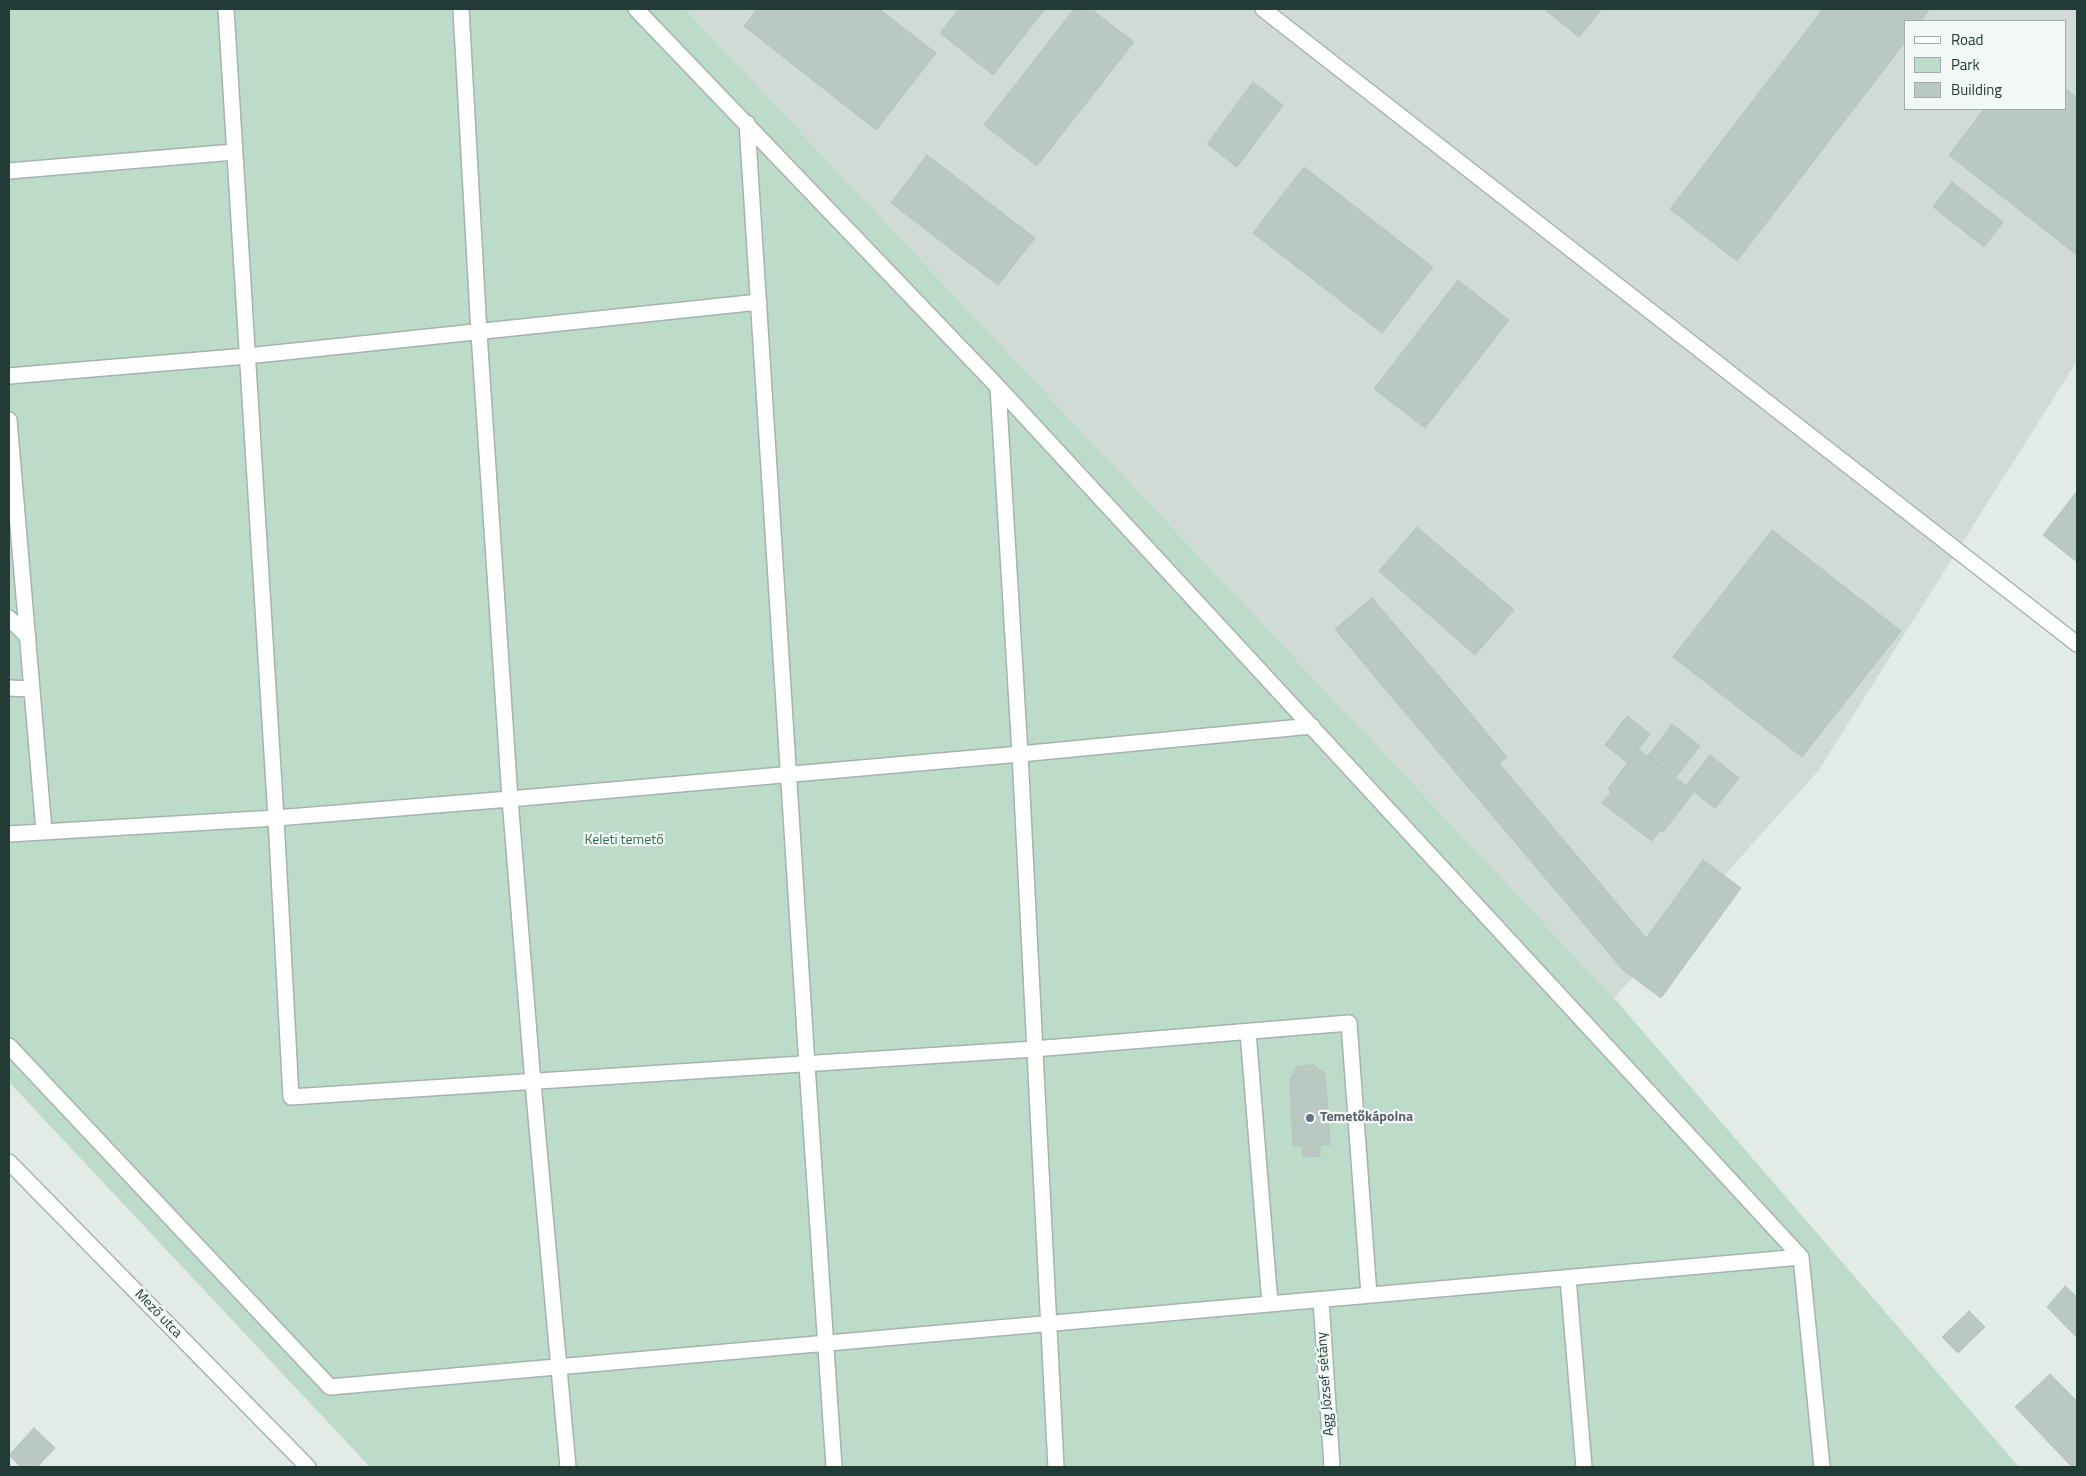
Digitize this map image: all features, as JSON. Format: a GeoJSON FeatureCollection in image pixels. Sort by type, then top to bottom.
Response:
{"type":"FeatureCollection","features":[{"type":"Feature","properties":{"kind":"street"},"geometry":{"type":"LineString","coordinates":[[226,9],[276,818],[291,1098],[1034,1049],[1349,1023],[1369,1296]]}},
{"type":"Feature","properties":{"kind":"street"},"geometry":{"type":"LineString","coordinates":[[461,9],[479,332],[510,799],[532,1083],[568,1467]]}},
{"type":"Feature","properties":{"kind":"street"},"geometry":{"type":"LineString","coordinates":[[636,9],[998,387],[1801,1257],[1822,1467]]}},
{"type":"Feature","properties":{"kind":"street"},"geometry":{"type":"LineString","coordinates":[[1263,9],[2077,644]]}},
{"type":"Feature","properties":{"kind":"street"},"geometry":{"type":"LineString","coordinates":[[747,123],[834,1467]]}},
{"type":"Feature","properties":{"kind":"street"},"geometry":{"type":"LineString","coordinates":[[9,170],[234,152]]}},
{"type":"Feature","properties":{"kind":"street"},"geometry":{"type":"LineString","coordinates":[[9,376],[247,356],[759,302]]}},
{"type":"Feature","properties":{"kind":"street"},"geometry":{"type":"LineString","coordinates":[[998,387],[1020,754],[1056,1467]]}},
{"type":"Feature","properties":{"kind":"street"},"geometry":{"type":"LineString","coordinates":[[9,420],[44,831]]}},
{"type":"Feature","properties":{"kind":"street"},"geometry":{"type":"LineString","coordinates":[[9,618],[28,638]]}},
{"type":"Feature","properties":{"kind":"street"},"geometry":{"type":"LineString","coordinates":[[9,688],[32,689]]}},
{"type":"Feature","properties":{"kind":"street"},"geometry":{"type":"LineString","coordinates":[[9,834],[276,818],[510,799],[1312,726]]}},
{"type":"Feature","properties":{"kind":"street"},"geometry":{"type":"LineString","coordinates":[[1248,1032],[1270,1304]]}},
{"type":"Feature","properties":{"kind":"street"},"geometry":{"type":"LineString","coordinates":[[9,1046],[330,1387],[1801,1257]]}},
{"type":"Feature","properties":{"kind":"street","name":"Mező utca"},"geometry":{"type":"LineString","coordinates":[[9,1162],[308,1467]]}},
{"type":"Feature","properties":{"kind":"street"},"geometry":{"type":"LineString","coordinates":[[1568,1278],[1584,1467]]}},
{"type":"Feature","properties":{"kind":"street","name":"Agg József sétány"},"geometry":{"type":"LineString","coordinates":[[1321,1300],[1332,1467]]}},
{"type":"Feature","properties":{"kind":"shaded area"},"geometry":{"type":"Polygon","coordinates":[[[685,9],[2077,9],[2077,361],[1818,771],[1614,998],[685,9]]]}},
{"type":"Feature","properties":{"kind":"green space","name":"Keleti temető"},"geometry":{"type":"Polygon","coordinates":[[[9,9],[685,9],[1614,998],[2019,1467],[370,1467],[9,1082],[9,9]]]}},
{"type":"Feature","properties":{"kind":"building"},"geometry":{"type":"Polygon","coordinates":[[[757,9],[879,9],[936,53],[876,130],[744,26],[757,9]]]}},
{"type":"Feature","properties":{"kind":"building"},"geometry":{"type":"Polygon","coordinates":[[[959,9],[1045,9],[993,75],[940,33],[959,9]]]}},
{"type":"Feature","properties":{"kind":"building"},"geometry":{"type":"Polygon","coordinates":[[[1074,9],[1091,9],[1134,42],[1037,166],[984,125],[1074,9]]]}},
{"type":"Feature","properties":{"kind":"building"},"geometry":{"type":"Polygon","coordinates":[[[1544,9],[1602,9],[1579,37],[1544,9]]]}},
{"type":"Feature","properties":{"kind":"building"},"geometry":{"type":"Polygon","coordinates":[[[1823,9],[1930,9],[1922,20],[1904,20],[1904,43],[1737,261],[1670,209],[1823,9]]]}},
{"type":"Feature","properties":{"kind":"building"},"geometry":{"type":"Polygon","coordinates":[[[1253,82],[1283,105],[1237,167],[1207,144],[1253,82]]]}},
{"type":"Feature","properties":{"kind":"building"},"geometry":{"type":"Polygon","coordinates":[[[2066,89],[2077,98],[2077,255],[1949,155],[1983,110],[2066,110],[2066,89]]]}},
{"type":"Feature","properties":{"kind":"building"},"geometry":{"type":"Polygon","coordinates":[[[927,155],[996,208],[960,256],[891,203],[927,155]]]}},
{"type":"Feature","properties":{"kind":"building"},"geometry":{"type":"Polygon","coordinates":[[[1304,167],[1433,267],[1382,333],[1253,233],[1304,167]]]}},
{"type":"Feature","properties":{"kind":"building"},"geometry":{"type":"Polygon","coordinates":[[[1952,182],[2003,222],[1984,247],[1933,207],[1952,182]]]}},
{"type":"Feature","properties":{"kind":"building"},"geometry":{"type":"Polygon","coordinates":[[[996,208],[1035,238],[998,285],[960,256],[996,208]]]}},
{"type":"Feature","properties":{"kind":"building"},"geometry":{"type":"Polygon","coordinates":[[[1458,280],[1509,320],[1425,428],[1374,389],[1458,280]]]}},
{"type":"Feature","properties":{"kind":"building"},"geometry":{"type":"Polygon","coordinates":[[[2077,491],[2077,562],[2043,535],[2077,491]]]}},
{"type":"Feature","properties":{"kind":"building"},"geometry":{"type":"Polygon","coordinates":[[[1417,527],[1514,610],[1475,655],[1379,571],[1417,527]]]}},
{"type":"Feature","properties":{"kind":"building"},"geometry":{"type":"Polygon","coordinates":[[[1772,530],[1901,631],[1802,757],[1673,657],[1772,530]]]}},
{"type":"Feature","properties":{"kind":"building"},"geometry":{"type":"Polygon","coordinates":[[[1372,598],[1439,676],[1401,708],[1335,629],[1372,598]]]}},
{"type":"Feature","properties":{"kind":"building"},"geometry":{"type":"Polygon","coordinates":[[[1439,676],[1507,757],[1469,788],[1401,708],[1439,676]]]}},
{"type":"Feature","properties":{"kind":"building"},"geometry":{"type":"Polygon","coordinates":[[[1627,716],[1650,734],[1628,763],[1605,745],[1627,716]]]}},
{"type":"Feature","properties":{"kind":"building"},"geometry":{"type":"Polygon","coordinates":[[[1672,724],[1700,746],[1676,777],[1648,756],[1672,724]]]}},
{"type":"Feature","properties":{"kind":"building"},"geometry":{"type":"Polygon","coordinates":[[[1638,749],[1694,792],[1663,832],[1660,830],[1652,841],[1602,803],[1611,792],[1608,789],[1638,749]]]}},
{"type":"Feature","properties":{"kind":"building"},"geometry":{"type":"Polygon","coordinates":[[[1710,755],[1739,778],[1715,808],[1686,786],[1710,755]]]}},
{"type":"Feature","properties":{"kind":"building"},"geometry":{"type":"Polygon","coordinates":[[[1499,763],[1646,938],[1623,970],[1469,788],[1499,763]]]}},
{"type":"Feature","properties":{"kind":"building"},"geometry":{"type":"Polygon","coordinates":[[[1703,860],[1741,888],[1661,998],[1623,970],[1703,860]]]}},
{"type":"Feature","properties":{"kind":"building"},"geometry":{"type":"Polygon","coordinates":[[[1313,1065],[1325,1074],[1330,1145],[1320,1145],[1320,1156],[1303,1157],[1302,1146],[1293,1146],[1290,1079],[1298,1066],[1313,1065]]]}},
{"type":"Feature","properties":{"kind":"building"},"geometry":{"type":"Polygon","coordinates":[[[2065,1286],[2077,1297],[2077,1338],[2047,1307],[2065,1286]]]}},
{"type":"Feature","properties":{"kind":"building"},"geometry":{"type":"Polygon","coordinates":[[[1969,1311],[1985,1327],[1958,1353],[1942,1337],[1969,1311]]]}},
{"type":"Feature","properties":{"kind":"building"},"geometry":{"type":"Polygon","coordinates":[[[2050,1374],[2077,1401],[2077,1467],[2072,1467],[2015,1407],[2050,1374]]]}},
{"type":"Feature","properties":{"kind":"building"},"geometry":{"type":"Polygon","coordinates":[[[34,1428],[55,1448],[37,1467],[21,1467],[9,1455],[34,1428]]]}},
{"type":"Feature","properties":{"kind":"place","name":"Temetőkápolna"},"geometry":{"type":"Point","coordinates":[1310,1118]}}]}
